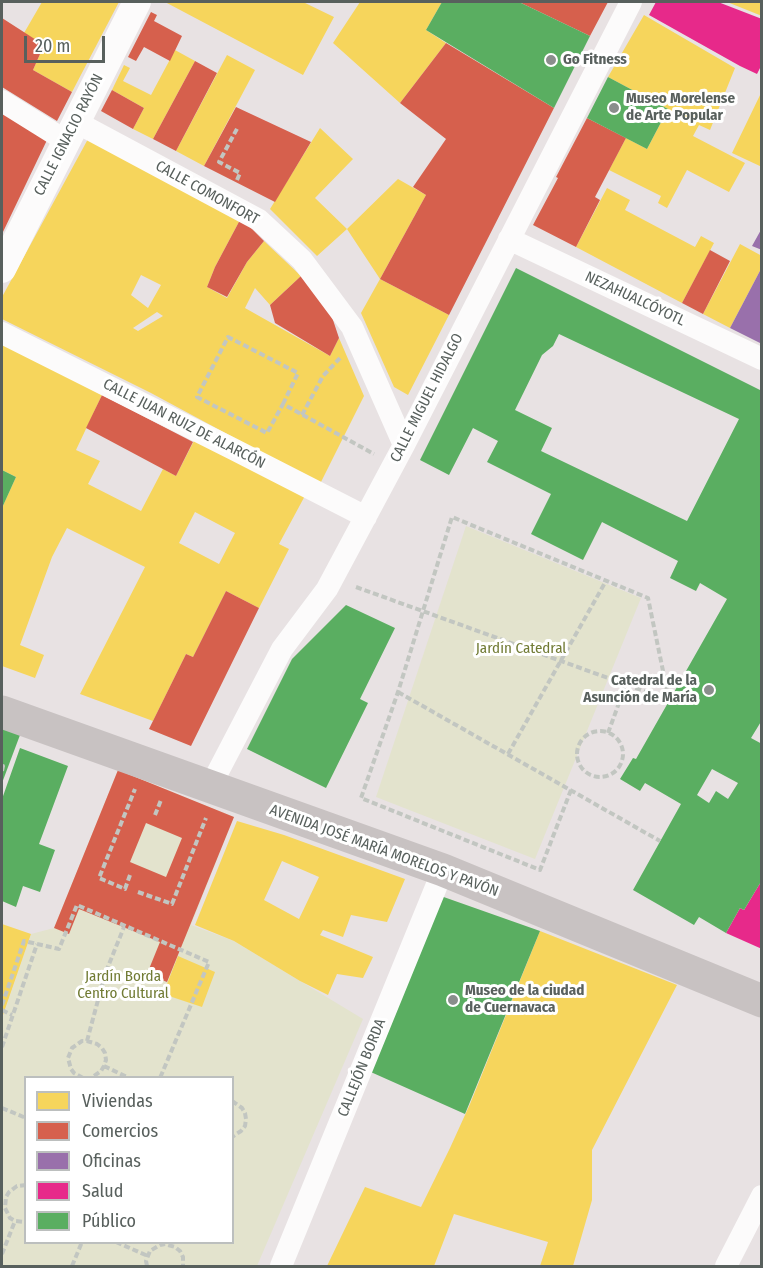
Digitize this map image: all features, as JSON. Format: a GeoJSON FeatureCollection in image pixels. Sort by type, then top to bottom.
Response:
{"type":"FeatureCollection","features":[{"type":"Feature","properties":{"kind":"main road","name":"AVENIDA JOSÉ MARÍA MORELOS Y PAVÓN"},"geometry":{"type":"LineString","coordinates":[[2,712],[204,801],[442,870],[762,1001]]}},
{"type":"Feature","properties":{"kind":"street","name":"CALLE IGNACIO RAYÓN"},"geometry":{"type":"LineString","coordinates":[[2,268],[137,2]]}},
{"type":"Feature","properties":{"kind":"street","name":"CALLE MIGUEL HIDALGO"},"geometry":{"type":"LineString","coordinates":[[204,801],[282,649],[327,589],[366,517],[632,2]]}},
{"type":"Feature","properties":{"kind":"street","name":"CALLE COMONFORT"},"geometry":{"type":"LineString","coordinates":[[2,101],[259,220],[302,260],[352,327],[404,445]]}},
{"type":"Feature","properties":{"kind":"street","name":"NEZAHUALCÓYOTL"},"geometry":{"type":"LineString","coordinates":[[509,239],[762,358]]}},
{"type":"Feature","properties":{"kind":"street","name":"CALLE JUAN RUIZ DE ALARCÓN"},"geometry":{"type":"LineString","coordinates":[[2,333],[366,517]]}},
{"type":"Feature","properties":{"kind":"street","name":"CALLEJÓN BORDA"},"geometry":{"type":"LineString","coordinates":[[281,1266],[442,870]]}},
{"type":"Feature","properties":{"kind":"street"},"geometry":{"type":"LineString","coordinates":[[726,1266],[762,1196]]}},
{"type":"Feature","properties":{"kind":"path"},"geometry":{"type":"LineString","coordinates":[[232,188],[240,173],[219,162],[238,127]]}},
{"type":"Feature","properties":{"kind":"path"},"geometry":{"type":"LineString","coordinates":[[228,337],[298,373],[283,404],[267,433],[197,396],[228,337]]}},
{"type":"Feature","properties":{"kind":"path"},"geometry":{"type":"LineString","coordinates":[[302,415],[323,376],[339,358],[361,347]]}},
{"type":"Feature","properties":{"kind":"path"},"geometry":{"type":"LineString","coordinates":[[283,404],[393,465]]}},
{"type":"Feature","properties":{"kind":"path"},"geometry":{"type":"LineString","coordinates":[[356,586],[423,611],[669,700],[648,598],[452,517],[423,611],[398,692],[361,798],[540,870],[571,790]]}},
{"type":"Feature","properties":{"kind":"path"},"geometry":{"type":"LineString","coordinates":[[508,754],[606,581]]}},
{"type":"Feature","properties":{"kind":"path"},"geometry":{"type":"LineString","coordinates":[[608,732],[626,684]]}},
{"type":"Feature","properties":{"kind":"path"},"geometry":{"type":"LineString","coordinates":[[398,692],[660,841]]}},
{"type":"Feature","properties":{"kind":"path"},"geometry":{"type":"LineString","coordinates":[[600,731],[608,732],[620,742],[623,749],[621,763],[618,770],[611,775],[597,777],[590,775],[579,764],[578,749],[586,736],[600,731]]}},
{"type":"Feature","properties":{"kind":"path"},"geometry":{"type":"LineString","coordinates":[[2,766],[2,771]]}},
{"type":"Feature","properties":{"kind":"path"},"geometry":{"type":"LineString","coordinates":[[130,875],[125,889],[99,878],[135,789],[143,793]]}},
{"type":"Feature","properties":{"kind":"path"},"geometry":{"type":"LineString","coordinates":[[152,796],[170,803]]}},
{"type":"Feature","properties":{"kind":"path"},"geometry":{"type":"LineString","coordinates":[[155,815],[161,800]]}},
{"type":"Feature","properties":{"kind":"path"},"geometry":{"type":"LineString","coordinates":[[138,892],[172,904],[207,818],[204,801]]}},
{"type":"Feature","properties":{"kind":"path"},"geometry":{"type":"LineString","coordinates":[[2,1005],[24,941],[59,948],[77,905],[209,962],[160,1076]]}},
{"type":"Feature","properties":{"kind":"path"},"geometry":{"type":"LineString","coordinates":[[87,1041],[105,974],[124,927]]}},
{"type":"Feature","properties":{"kind":"path"},"geometry":{"type":"LineString","coordinates":[[2,1047],[37,944]]}},
{"type":"Feature","properties":{"kind":"path"},"geometry":{"type":"LineString","coordinates":[[2,1010],[12,1015]]}},
{"type":"Feature","properties":{"kind":"path"},"geometry":{"type":"LineString","coordinates":[[74,1075],[69,1064],[70,1052],[77,1044],[87,1041],[97,1044],[105,1053],[104,1066],[94,1076]]}},
{"type":"Feature","properties":{"kind":"path"},"geometry":{"type":"LineString","coordinates":[[104,1066],[127,1076]]}},
{"type":"Feature","properties":{"kind":"path"},"geometry":{"type":"LineString","coordinates":[[234,1102],[242,1108],[246,1119],[245,1126],[234,1136]]}},
{"type":"Feature","properties":{"kind":"path"},"geometry":{"type":"LineString","coordinates":[[2,1108],[24,1117]]}},
{"type":"Feature","properties":{"kind":"path"},"geometry":{"type":"LineString","coordinates":[[24,1185],[13,1188],[6,1197],[5,1208],[10,1218],[24,1222]]}},
{"type":"Feature","properties":{"kind":"path"},"geometry":{"type":"LineString","coordinates":[[2,1254],[15,1221]]}},
{"type":"Feature","properties":{"kind":"path"},"geometry":{"type":"LineString","coordinates":[[72,1266],[81,1244]]}},
{"type":"Feature","properties":{"kind":"path"},"geometry":{"type":"LineString","coordinates":[[121,1244],[148,1256]]}},
{"type":"Feature","properties":{"kind":"path"},"geometry":{"type":"LineString","coordinates":[[147,1266],[148,1256],[159,1244],[176,1245],[183,1257],[183,1266]]}},
{"type":"Feature","properties":{"kind":"green space","name":"Jardín Catedral"},"geometry":{"type":"Polygon","coordinates":[[[466,526],[641,598],[535,859],[376,797],[466,526]]]}},
{"type":"Feature","properties":{"kind":"green space","name":"Jardín Borda Centro Cultural"},"geometry":{"type":"Polygon","coordinates":[[[118,770],[234,817],[191,925],[234,941],[363,1019],[257,1266],[2,1266],[2,1019],[31,934],[54,928],[118,770]]]}},
{"type":"Feature","properties":{"kind":"building: Viviendas"},"geometry":{"type":"Polygon","coordinates":[[[42,2],[119,2],[72,92],[33,70],[44,45],[24,33],[42,2]]]}},
{"type":"Feature","properties":{"kind":"building: Viviendas"},"geometry":{"type":"Polygon","coordinates":[[[165,2],[303,2],[334,17],[303,75],[165,2]]]}},
{"type":"Feature","properties":{"kind":"building: Viviendas"},"geometry":{"type":"Polygon","coordinates":[[[360,2],[442,2],[426,30],[446,43],[400,103],[333,43],[360,2]]]}},
{"type":"Feature","properties":{"kind":"building: Viviendas"},"geometry":{"type":"Polygon","coordinates":[[[727,2],[762,2],[762,16],[727,2]]]}},
{"type":"Feature","properties":{"kind":"building: Viviendas"},"geometry":{"type":"Polygon","coordinates":[[[644,15],[735,68],[710,130],[699,125],[693,136],[745,163],[729,192],[687,170],[667,208],[658,203],[661,196],[609,170],[626,138],[647,149],[668,109],[608,77],[644,15]]]}},
{"type":"Feature","properties":{"kind":"building: Viviendas"},"geometry":{"type":"Polygon","coordinates":[[[175,50],[195,61],[153,139],[133,129],[144,108],[112,90],[124,65],[130,68],[123,81],[151,95],[175,50]]]}},
{"type":"Feature","properties":{"kind":"building: Viviendas"},"geometry":{"type":"Polygon","coordinates":[[[227,55],[255,70],[204,166],[176,151],[227,55]]]}},
{"type":"Feature","properties":{"kind":"building: Viviendas"},"geometry":{"type":"Polygon","coordinates":[[[762,91],[762,167],[732,153],[762,91]]]}},
{"type":"Feature","properties":{"kind":"building: Viviendas"},"geometry":{"type":"Polygon","coordinates":[[[320,128],[353,159],[315,198],[347,229],[317,256],[270,209],[320,128]]]}},
{"type":"Feature","properties":{"kind":"building: Viviendas"},"geometry":{"type":"Polygon","coordinates":[[[88,139],[241,218],[207,287],[227,298],[247,262],[264,241],[301,276],[270,305],[255,288],[245,308],[330,356],[339,338],[364,396],[320,484],[151,393],[2,319],[2,297],[88,139]],[[141,275],[131,295],[148,308],[161,285],[141,275]],[[157,312],[133,328],[138,331],[163,316],[157,312]]]}},
{"type":"Feature","properties":{"kind":"building: Viviendas"},"geometry":{"type":"Polygon","coordinates":[[[398,179],[426,195],[380,279],[347,229],[398,179]]]}},
{"type":"Feature","properties":{"kind":"building: Viviendas"},"geometry":{"type":"Polygon","coordinates":[[[607,188],[630,200],[625,210],[695,247],[701,236],[714,243],[682,303],[576,247],[607,188]]]}},
{"type":"Feature","properties":{"kind":"building: Viviendas"},"geometry":{"type":"Polygon","coordinates":[[[740,244],[762,256],[762,267],[730,328],[703,314],[740,244]]]}},
{"type":"Feature","properties":{"kind":"building: Viviendas"},"geometry":{"type":"Polygon","coordinates":[[[380,279],[449,315],[408,395],[394,387],[361,313],[380,279]]]}},
{"type":"Feature","properties":{"kind":"building: Viviendas"},"geometry":{"type":"Polygon","coordinates":[[[2,343],[102,395],[76,450],[100,461],[88,484],[141,511],[163,469],[176,476],[197,435],[307,492],[279,544],[289,549],[259,608],[226,591],[193,657],[186,654],[153,721],[80,694],[145,567],[67,528],[52,557],[20,645],[44,655],[35,678],[2,666],[2,508],[16,477],[2,470],[2,343]],[[195,512],[179,543],[219,564],[235,533],[195,512]]]}},
{"type":"Feature","properties":{"kind":"building: Viviendas"},"geometry":{"type":"Polygon","coordinates":[[[237,821],[284,835],[405,879],[387,922],[351,915],[343,937],[323,930],[320,935],[373,957],[363,978],[337,974],[328,995],[300,981],[234,941],[195,925],[237,821]],[[282,861],[264,900],[299,919],[319,877],[282,861]]]}},
{"type":"Feature","properties":{"kind":"building: Viviendas"},"geometry":{"type":"Polygon","coordinates":[[[2,924],[31,934],[2,1018],[2,924]]]}},
{"type":"Feature","properties":{"kind":"building: Viviendas"},"geometry":{"type":"Polygon","coordinates":[[[540,931],[677,985],[592,1150],[592,1200],[573,1266],[540,1266],[548,1242],[454,1214],[434,1266],[327,1266],[365,1187],[421,1207],[470,1104],[540,931]]]}},
{"type":"Feature","properties":{"kind":"building: Viviendas"},"geometry":{"type":"Polygon","coordinates":[[[178,956],[215,972],[202,1007],[163,994],[178,956]]]}},
{"type":"Feature","properties":{"kind":"building: Comercios"},"geometry":{"type":"Polygon","coordinates":[[[519,2],[608,2],[590,36],[519,2]]]}},
{"type":"Feature","properties":{"kind":"building: Comercios"},"geometry":{"type":"Polygon","coordinates":[[[151,12],[157,15],[154,21],[182,36],[170,61],[144,47],[136,61],[128,57],[151,12]]]}},
{"type":"Feature","properties":{"kind":"building: Comercios"},"geometry":{"type":"Polygon","coordinates":[[[2,18],[44,45],[33,70],[72,92],[57,121],[2,87],[2,18]]]}},
{"type":"Feature","properties":{"kind":"building: Comercios"},"geometry":{"type":"Polygon","coordinates":[[[446,43],[554,108],[449,315],[380,279],[426,195],[413,187],[446,139],[400,103],[446,43]]]}},
{"type":"Feature","properties":{"kind":"building: Comercios"},"geometry":{"type":"Polygon","coordinates":[[[195,61],[217,73],[176,151],[153,139],[195,61]]]}},
{"type":"Feature","properties":{"kind":"building: Comercios"},"geometry":{"type":"Polygon","coordinates":[[[112,90],[144,108],[133,129],[101,111],[112,90]]]}},
{"type":"Feature","properties":{"kind":"building: Comercios"},"geometry":{"type":"Polygon","coordinates":[[[236,107],[311,142],[275,202],[204,166],[236,107]]]}},
{"type":"Feature","properties":{"kind":"building: Comercios"},"geometry":{"type":"Polygon","coordinates":[[[2,111],[48,138],[2,234],[2,111]]]}},
{"type":"Feature","properties":{"kind":"building: Comercios"},"geometry":{"type":"Polygon","coordinates":[[[587,118],[626,138],[595,197],[600,200],[576,247],[533,225],[587,118]]]}},
{"type":"Feature","properties":{"kind":"building: Comercios"},"geometry":{"type":"Polygon","coordinates":[[[241,218],[264,241],[247,262],[227,297],[207,287],[241,218]]]}},
{"type":"Feature","properties":{"kind":"building: Comercios"},"geometry":{"type":"Polygon","coordinates":[[[710,250],[730,261],[703,314],[682,303],[710,250]]]}},
{"type":"Feature","properties":{"kind":"building: Comercios"},"geometry":{"type":"Polygon","coordinates":[[[301,276],[331,314],[339,338],[330,356],[275,323],[270,305],[301,276]]]}},
{"type":"Feature","properties":{"kind":"building: Comercios"},"geometry":{"type":"Polygon","coordinates":[[[102,395],[193,442],[176,476],[86,428],[102,395]]]}},
{"type":"Feature","properties":{"kind":"building: Comercios"},"geometry":{"type":"Polygon","coordinates":[[[226,591],[259,608],[191,746],[149,729],[186,654],[193,657],[226,591]]]}},
{"type":"Feature","properties":{"kind":"building: Comercios"},"geometry":{"type":"Polygon","coordinates":[[[118,770],[234,817],[167,982],[147,974],[160,942],[79,909],[69,934],[54,928],[118,770]],[[146,823],[130,862],[166,877],[182,838],[146,823]]]}},
{"type":"Feature","properties":{"kind":"building: Oficinas"},"geometry":{"type":"Polygon","coordinates":[[[762,228],[762,250],[752,246],[762,228]]]}},
{"type":"Feature","properties":{"kind":"building: Oficinas"},"geometry":{"type":"Polygon","coordinates":[[[762,267],[762,344],[730,328],[762,267]]]}},
{"type":"Feature","properties":{"kind":"building: Salud"},"geometry":{"type":"Polygon","coordinates":[[[656,2],[718,2],[762,19],[762,64],[757,74],[649,15],[656,2]]]}},
{"type":"Feature","properties":{"kind":"building: Salud"},"geometry":{"type":"Polygon","coordinates":[[[762,880],[762,949],[726,933],[740,908],[744,910],[762,880]]]}},
{"type":"Feature","properties":{"kind":"building: Público"},"geometry":{"type":"Polygon","coordinates":[[[442,2],[519,2],[590,36],[554,108],[426,30],[442,2]]]}},
{"type":"Feature","properties":{"kind":"building: Público"},"geometry":{"type":"Polygon","coordinates":[[[608,77],[668,109],[647,149],[587,118],[608,77]]]}},
{"type":"Feature","properties":{"kind":"building: Público"},"geometry":{"type":"Polygon","coordinates":[[[516,268],[762,391],[762,720],[751,738],[762,744],[762,880],[744,910],[740,908],[726,933],[699,917],[694,925],[633,890],[681,804],[645,783],[640,791],[620,779],[633,758],[636,759],[727,599],[700,583],[696,591],[670,578],[678,561],[602,522],[583,560],[531,534],[551,494],[487,462],[498,441],[473,428],[449,475],[420,460],[516,268]],[[559,334],[553,346],[542,355],[515,410],[552,428],[541,451],[687,521],[739,419],[559,334]],[[712,769],[697,795],[709,803],[716,791],[728,799],[738,783],[712,769]]]}},
{"type":"Feature","properties":{"kind":"building: Público"},"geometry":{"type":"Polygon","coordinates":[[[2,470],[16,477],[2,508],[2,470]]]}},
{"type":"Feature","properties":{"kind":"building: Público"},"geometry":{"type":"Polygon","coordinates":[[[346,605],[395,628],[360,699],[368,703],[326,788],[247,749],[292,659],[346,605]]]}},
{"type":"Feature","properties":{"kind":"building: Público"},"geometry":{"type":"Polygon","coordinates":[[[2,728],[20,735],[2,783],[2,728]]]}},
{"type":"Feature","properties":{"kind":"building: Público"},"geometry":{"type":"Polygon","coordinates":[[[20,748],[68,766],[39,844],[55,850],[40,892],[23,886],[16,907],[2,901],[2,799],[20,748]]]}},
{"type":"Feature","properties":{"kind":"building: Público","name":"Museo de la ciudad de Cuernavaca"},"geometry":{"type":"Polygon","coordinates":[[[438,895],[540,931],[465,1114],[364,1069],[438,895]]]}},
{"type":"Feature","properties":{"kind":"place","name":"Go Fitness"},"geometry":{"type":"Point","coordinates":[551,60]}},
{"type":"Feature","properties":{"kind":"place","name":"Museo Morelense de Arte Popular"},"geometry":{"type":"Point","coordinates":[614,108]}},
{"type":"Feature","properties":{"kind":"place","name":"Catedral de la Asunción de María"},"geometry":{"type":"Point","coordinates":[709,690]}},
{"type":"Feature","properties":{"kind":"place","name":"Museo de la ciudad de Cuernavaca"},"geometry":{"type":"Point","coordinates":[453,1000]}}]}
